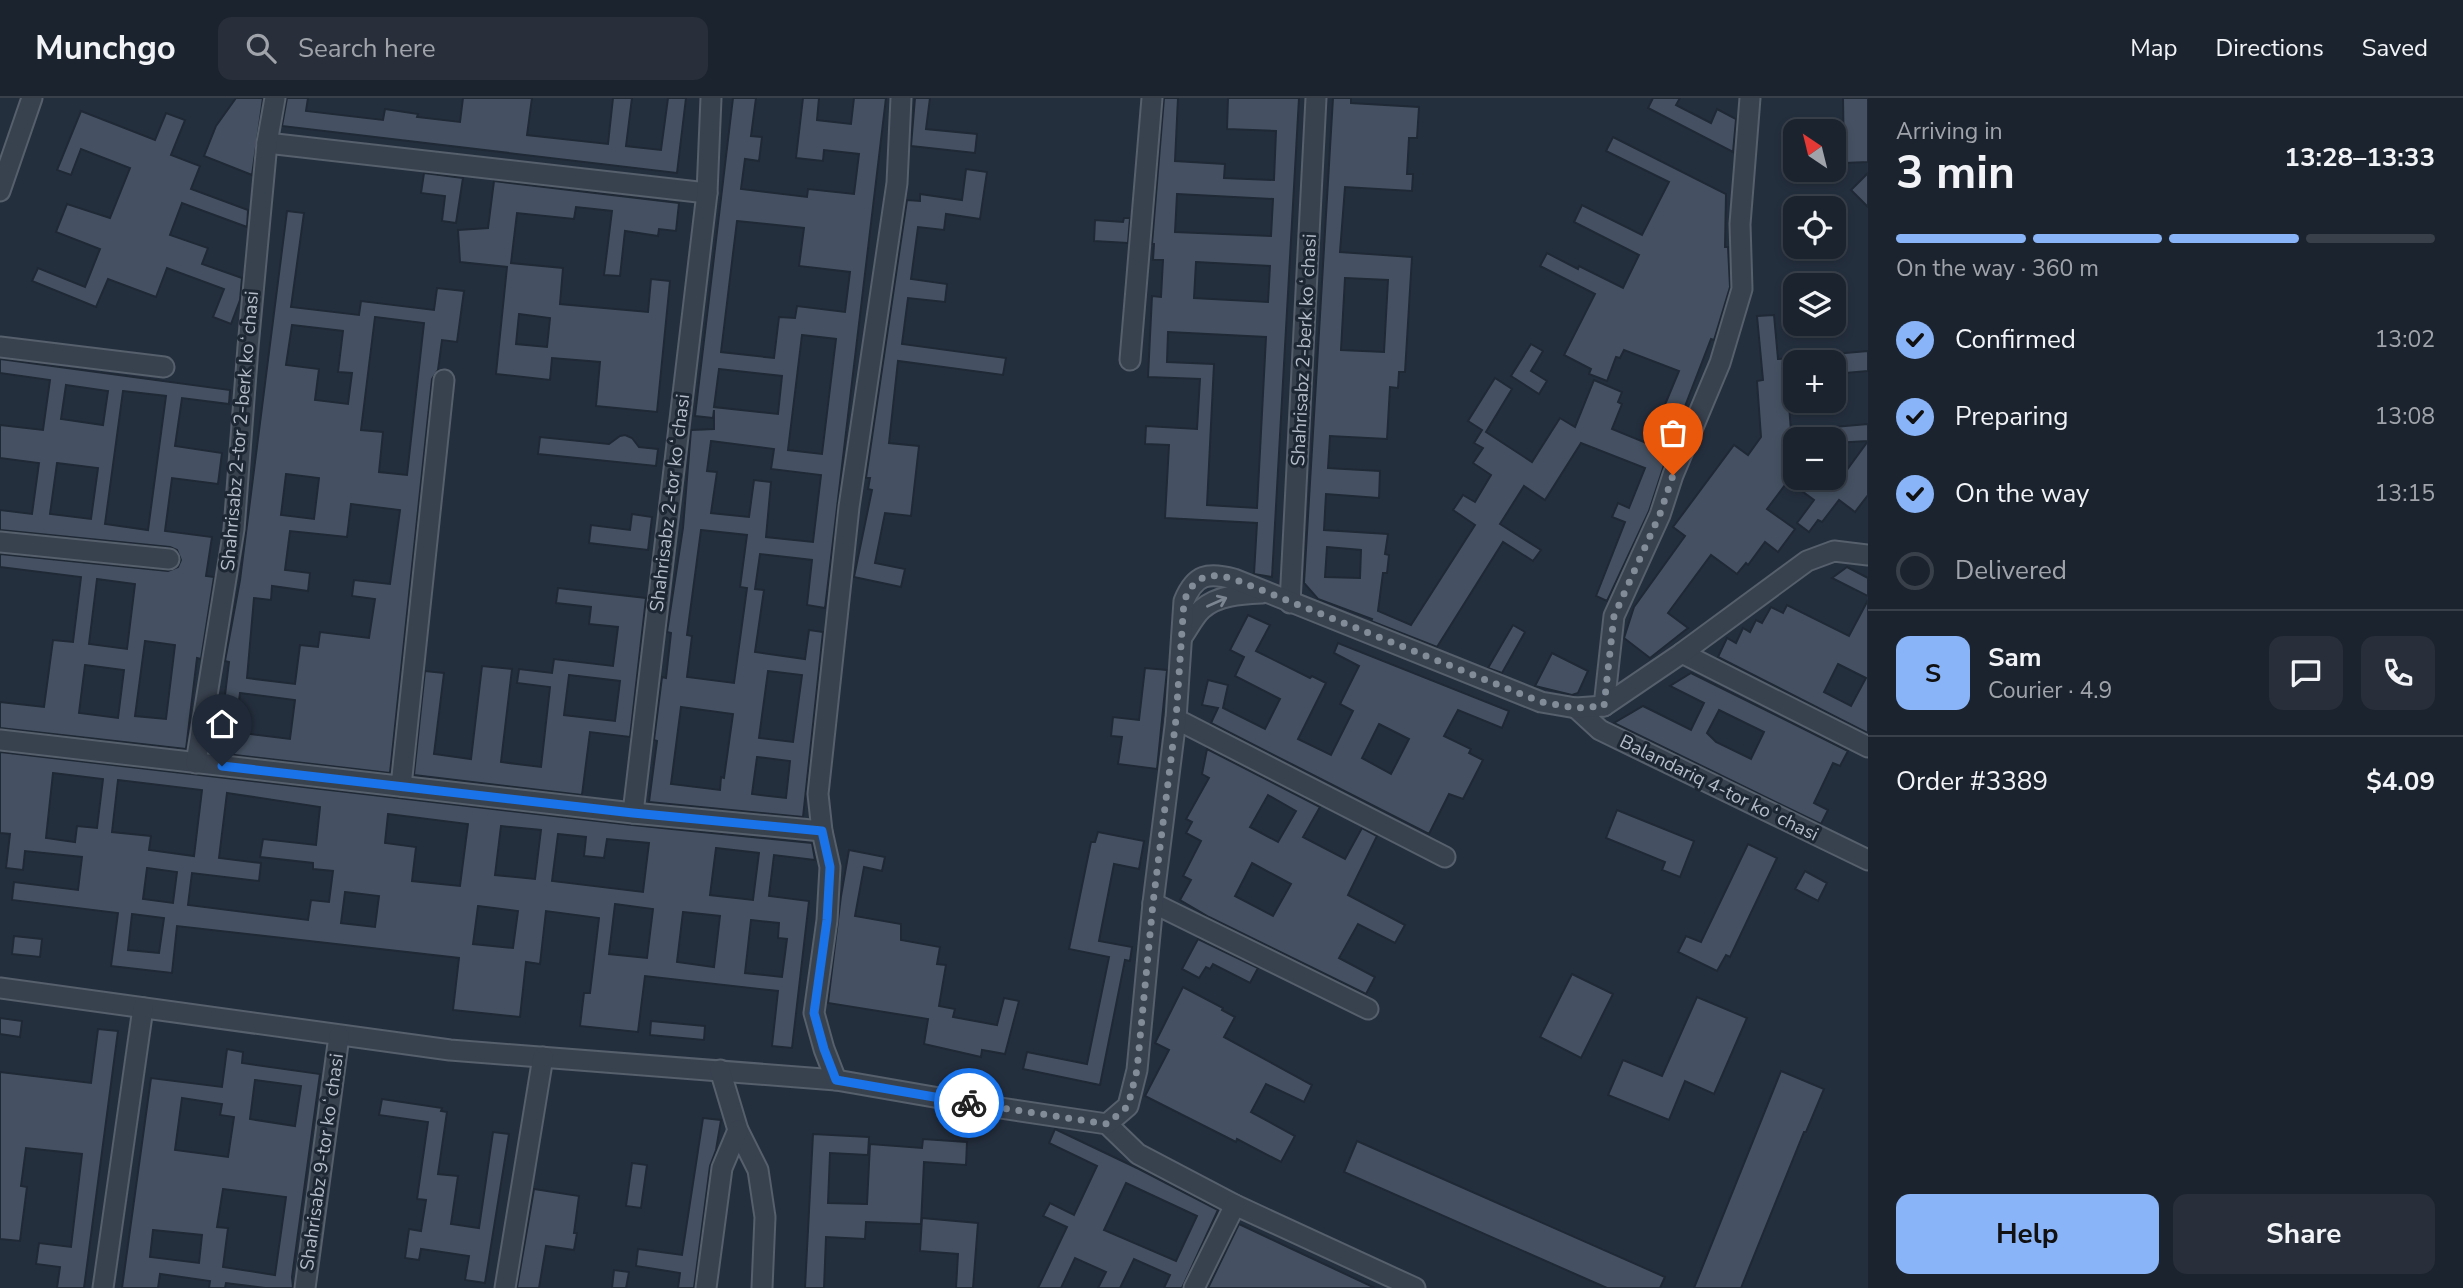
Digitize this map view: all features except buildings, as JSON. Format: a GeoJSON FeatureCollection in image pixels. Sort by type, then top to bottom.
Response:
{"type":"FeatureCollection","features":[{"type":"Feature","properties":{"kind":"street"},"geometry":{"type":"LineString","coordinates":[[0,191],[32,98]]}},
{"type":"Feature","properties":{"kind":"street","name":"Shahrisabz 2-tor 2-berk koʻchasi"},"geometry":{"type":"LineString","coordinates":[[196,763],[234,529],[267,143],[275,98]]}},
{"type":"Feature","properties":{"kind":"street","name":"Shahrisabz 2-tor koʻchasi"},"geometry":{"type":"LineString","coordinates":[[633,813],[707,193],[711,98]]}},
{"type":"Feature","properties":{"kind":"street"},"geometry":{"type":"LineString","coordinates":[[836,1080],[814,1013],[827,920],[830,867],[818,794],[849,507],[897,183],[901,98]]}},
{"type":"Feature","properties":{"kind":"street"},"geometry":{"type":"LineString","coordinates":[[1130,360],[1152,98]]}},
{"type":"Feature","properties":{"kind":"street","name":"Shahrisabz 2-berk koʻchasi"},"geometry":{"type":"LineString","coordinates":[[1290,603],[1316,98]]}},
{"type":"Feature","properties":{"kind":"street"},"geometry":{"type":"LineString","coordinates":[[1604,706],[1614,616],[1660,514],[1673,475],[1720,363],[1742,289],[1740,224],[1750,98]]}},
{"type":"Feature","properties":{"kind":"street"},"geometry":{"type":"LineString","coordinates":[[267,143],[707,193]]}},
{"type":"Feature","properties":{"kind":"street"},"geometry":{"type":"LineString","coordinates":[[0,347],[164,367]]}},
{"type":"Feature","properties":{"kind":"street"},"geometry":{"type":"LineString","coordinates":[[401,786],[444,380]]}},
{"type":"Feature","properties":{"kind":"street"},"geometry":{"type":"LineString","coordinates":[[0,542],[169,559]]}},
{"type":"Feature","properties":{"kind":"street"},"geometry":{"type":"LineString","coordinates":[[1107,1124],[1128,1106],[1137,1070],[1153,903],[1176,719],[1184,601],[1190,586],[1198,579],[1216,574],[1541,702],[1576,708],[1604,706],[1682,653],[1807,561],[1834,551],[1868,555]]}},
{"type":"Feature","properties":{"kind":"street"},"geometry":{"type":"LineString","coordinates":[[1182,637],[1202,610],[1218,600],[1240,594],[1267,593]]}},
{"type":"Feature","properties":{"kind":"street"},"geometry":{"type":"LineString","coordinates":[[1682,653],[1868,747]]}},
{"type":"Feature","properties":{"kind":"street","name":"Balandariq 4-tor koʻchasi"},"geometry":{"type":"LineString","coordinates":[[1576,708],[1600,730],[1868,860]]}},
{"type":"Feature","properties":{"kind":"street"},"geometry":{"type":"LineString","coordinates":[[1176,719],[1445,857]]}},
{"type":"Feature","properties":{"kind":"street"},"geometry":{"type":"LineString","coordinates":[[0,740],[633,813],[822,831]]}},
{"type":"Feature","properties":{"kind":"street"},"geometry":{"type":"LineString","coordinates":[[1153,903],[1368,1009]]}},
{"type":"Feature","properties":{"kind":"street"},"geometry":{"type":"LineString","coordinates":[[0,988],[450,1050],[836,1080],[1107,1124],[1138,1154],[1235,1205],[1415,1288]]}},
{"type":"Feature","properties":{"kind":"street"},"geometry":{"type":"LineString","coordinates":[[103,1288],[143,1008]]}},
{"type":"Feature","properties":{"kind":"street","name":"Shahrisabz 9-tor koʻchasi"},"geometry":{"type":"LineString","coordinates":[[305,1288],[339,1036]]}},
{"type":"Feature","properties":{"kind":"street"},"geometry":{"type":"LineString","coordinates":[[505,1288],[543,1057]]}},
{"type":"Feature","properties":{"kind":"street"},"geometry":{"type":"LineString","coordinates":[[720,1070],[738,1130],[758,1170],[765,1217],[762,1288]]}},
{"type":"Feature","properties":{"kind":"street"},"geometry":{"type":"LineString","coordinates":[[706,1288],[722,1168],[738,1130]]}},
{"type":"Feature","properties":{"kind":"street"},"geometry":{"type":"LineString","coordinates":[[1194,1288],[1235,1205]]}},
{"type":"Feature","properties":{"kind":"way so far"},"geometry":{"type":"LineString","coordinates":[[969,1103],[1107,1124],[1128,1106],[1137,1070],[1153,903],[1176,719],[1184,601],[1190,586],[1198,579],[1216,574],[1234,579],[1541,702],[1576,708],[1604,706],[1614,616],[1660,514],[1673,475]]}},
{"type":"Feature","properties":{"kind":"route"},"geometry":{"type":"LineString","coordinates":[[222,766],[633,813],[822,831],[830,867],[827,920],[814,1013],[836,1080],[969,1103]]}}]}
